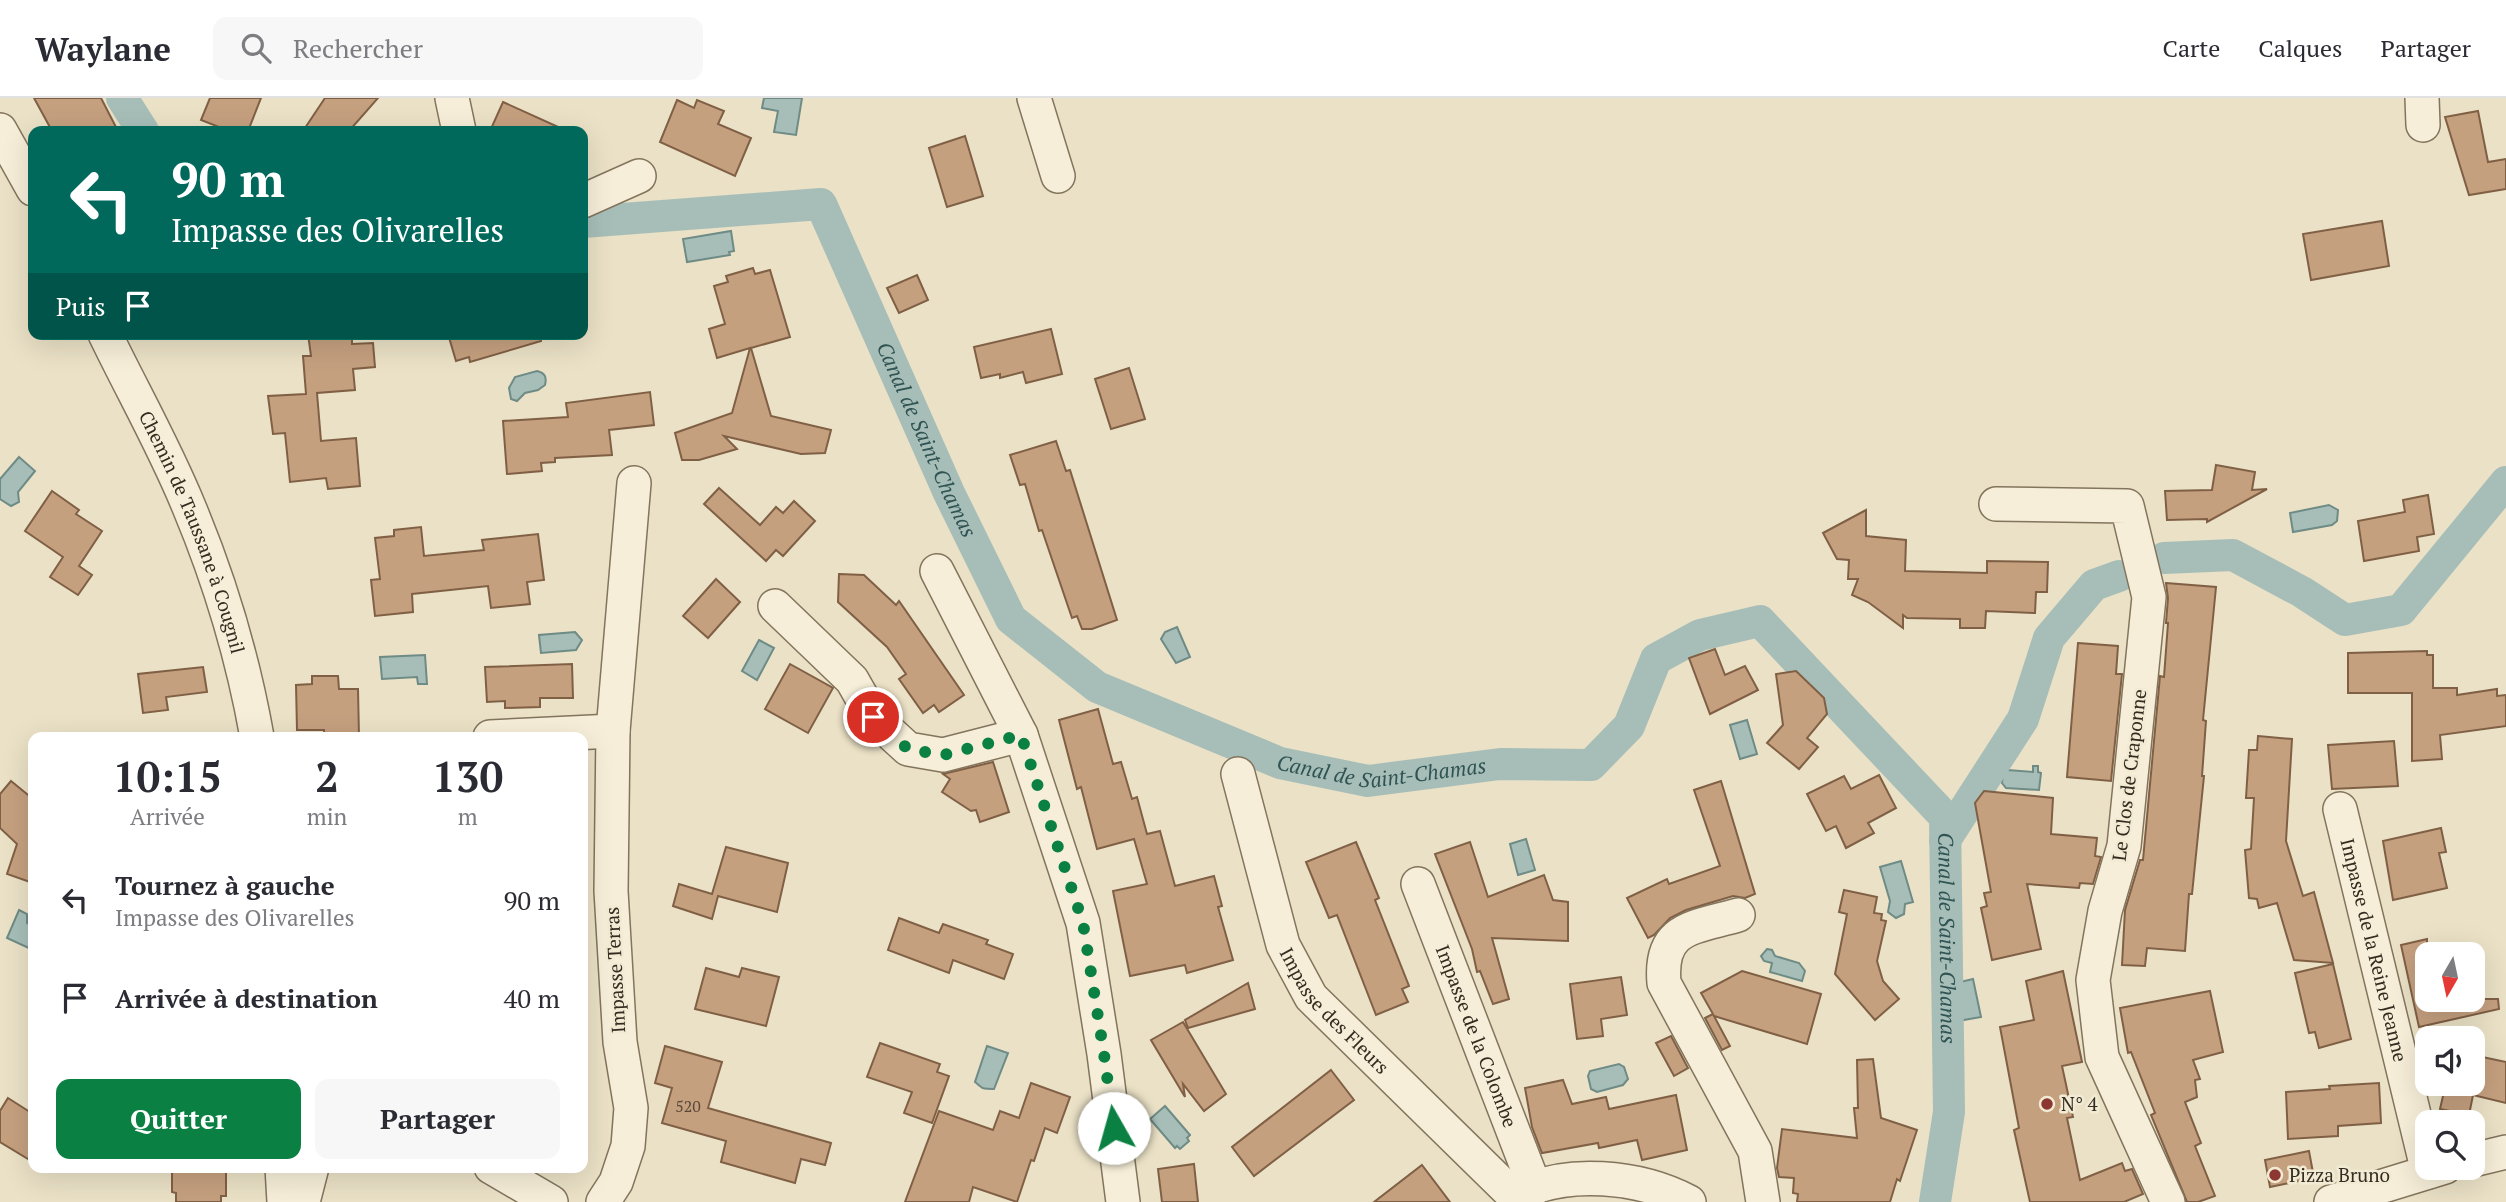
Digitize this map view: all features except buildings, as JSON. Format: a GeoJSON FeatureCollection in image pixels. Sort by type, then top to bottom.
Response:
{"type":"FeatureCollection","features":[{"type":"Feature","properties":{"kind":"street"},"geometry":{"type":"LineString","coordinates":[[452,98],[458,126]]}},
{"type":"Feature","properties":{"kind":"street"},"geometry":{"type":"LineString","coordinates":[[1034,98],[1058,176]]}},
{"type":"Feature","properties":{"kind":"street"},"geometry":{"type":"LineString","coordinates":[[0,130],[28,180]]}},
{"type":"Feature","properties":{"kind":"street"},"geometry":{"type":"LineString","coordinates":[[588,199],[639,176]]}},
{"type":"Feature","properties":{"kind":"street","name":"Chemin de Taussane à Cougnil"},"geometry":{"type":"LineString","coordinates":[[108,340],[189,506],[247,679],[256,732]]}},
{"type":"Feature","properties":{"kind":"street","name":"Impasse Terras"},"geometry":{"type":"LineString","coordinates":[[603,1202],[616,1182],[628,1146],[631,1108],[620,1042],[611,891],[613,731],[634,483]]}},
{"type":"Feature","properties":{"kind":"street","name":"Le Clos de Craponne"},"geometry":{"type":"LineString","coordinates":[[1996,504],[2127,506],[2149,597],[2124,846],[2105,911],[2093,980],[2102,1058],[2168,1202]]}},
{"type":"Feature","properties":{"kind":"street"},"geometry":{"type":"LineString","coordinates":[[937,571],[1021,735],[1083,923],[1104,1054],[1123,1202]]}},
{"type":"Feature","properties":{"kind":"street"},"geometry":{"type":"LineString","coordinates":[[775,606],[852,680],[873,717],[908,749],[943,755],[1021,735]]}},
{"type":"Feature","properties":{"kind":"street"},"geometry":{"type":"LineString","coordinates":[[588,732],[613,731]]}},
{"type":"Feature","properties":{"kind":"street","name":"Impasse des Fleurs"},"geometry":{"type":"LineString","coordinates":[[1238,774],[1283,945],[1311,997],[1517,1196]]}},
{"type":"Feature","properties":{"kind":"street","name":"Impasse de la Reine Jeanne"},"geometry":{"type":"LineString","coordinates":[[2340,809],[2421,1110]]}},
{"type":"Feature","properties":{"kind":"street","name":"Impasse de la Colombe"},"geometry":{"type":"LineString","coordinates":[[1418,884],[1517,1196]]}},
{"type":"Feature","properties":{"kind":"street"},"geometry":{"type":"LineString","coordinates":[[1738,915],[1682,932],[1667,946],[1662,966],[1664,983],[1755,1151],[1762,1202]]}},
{"type":"Feature","properties":{"kind":"street"},"geometry":{"type":"LineString","coordinates":[[2485,1157],[2506,1152]]}},
{"type":"Feature","properties":{"kind":"street"},"geometry":{"type":"LineString","coordinates":[[282,1173],[284,1202]]}},
{"type":"Feature","properties":{"kind":"street"},"geometry":{"type":"LineString","coordinates":[[303,1202],[310,1173]]}},
{"type":"Feature","properties":{"kind":"street"},"geometry":{"type":"LineString","coordinates":[[501,1173],[551,1202]]}},
{"type":"Feature","properties":{"kind":"street"},"geometry":{"type":"LineString","coordinates":[[2331,1202],[2415,1176]]}},
{"type":"Feature","properties":{"kind":"street"},"geometry":{"type":"LineString","coordinates":[[1517,1196],[1560,1182],[1598,1178],[1635,1182],[1674,1194],[1689,1202]]}},
{"type":"Feature","properties":{"kind":"water"},"geometry":{"type":"Polygon","coordinates":[[[764,98],[802,98],[796,135],[774,132],[778,111],[762,108],[764,98]]]}},
{"type":"Feature","properties":{"kind":"water"},"geometry":{"type":"Polygon","coordinates":[[[731,231],[734,251],[729,252],[730,255],[687,262],[683,239],[731,231]]]}},
{"type":"Feature","properties":{"kind":"water"},"geometry":{"type":"Polygon","coordinates":[[[537,371],[545,376],[545,385],[525,393],[517,401],[511,399],[509,388],[515,377],[537,371]]]}},
{"type":"Feature","properties":{"kind":"water"},"geometry":{"type":"Polygon","coordinates":[[[19,457],[35,471],[18,492],[19,502],[11,506],[0,499],[0,479],[19,457]]]}},
{"type":"Feature","properties":{"kind":"water"},"geometry":{"type":"Polygon","coordinates":[[[2329,505],[2338,510],[2337,521],[2332,525],[2293,532],[2290,513],[2329,505]]]}},
{"type":"Feature","properties":{"kind":"water"},"geometry":{"type":"Polygon","coordinates":[[[1177,627],[1190,657],[1176,663],[1161,639],[1165,632],[1177,627]]]}},
{"type":"Feature","properties":{"kind":"water"},"geometry":{"type":"Polygon","coordinates":[[[575,632],[582,640],[576,650],[541,653],[539,635],[575,632]]]}},
{"type":"Feature","properties":{"kind":"water"},"geometry":{"type":"Polygon","coordinates":[[[759,640],[774,648],[757,680],[742,671],[759,640]]]}},
{"type":"Feature","properties":{"kind":"water"},"geometry":{"type":"Polygon","coordinates":[[[425,655],[427,684],[418,684],[417,677],[382,679],[380,657],[425,655]]]}},
{"type":"Feature","properties":{"kind":"water"},"geometry":{"type":"Polygon","coordinates":[[[1747,720],[1757,754],[1740,759],[1730,725],[1747,720]]]}},
{"type":"Feature","properties":{"kind":"water"},"geometry":{"type":"Polygon","coordinates":[[[2033,766],[2038,766],[2038,772],[2041,773],[2039,790],[2006,788],[2002,783],[2003,774],[2008,770],[2033,772],[2033,766]]]}},
{"type":"Feature","properties":{"kind":"water"},"geometry":{"type":"Polygon","coordinates":[[[1526,839],[1535,870],[1518,875],[1510,844],[1526,839]]]}},
{"type":"Feature","properties":{"kind":"water"},"geometry":{"type":"Polygon","coordinates":[[[1901,861],[1913,902],[1905,904],[1904,914],[1896,918],[1888,912],[1890,901],[1880,867],[1901,861]]]}},
{"type":"Feature","properties":{"kind":"water"},"geometry":{"type":"Polygon","coordinates":[[[19,910],[27,914],[28,948],[7,938],[19,910]]]}},
{"type":"Feature","properties":{"kind":"water"},"geometry":{"type":"Polygon","coordinates":[[[1767,949],[1772,950],[1775,956],[1799,963],[1805,971],[1802,981],[1770,972],[1772,963],[1764,961],[1761,956],[1767,949]]]}},
{"type":"Feature","properties":{"kind":"water"},"geometry":{"type":"Polygon","coordinates":[[[1973,979],[1981,1017],[1958,1021],[1956,983],[1973,979]]]}},
{"type":"Feature","properties":{"kind":"water"},"geometry":{"type":"Polygon","coordinates":[[[987,1046],[1008,1053],[994,1089],[984,1088],[975,1082],[987,1046]]]}},
{"type":"Feature","properties":{"kind":"water"},"geometry":{"type":"Polygon","coordinates":[[[1619,1064],[1624,1067],[1628,1079],[1623,1085],[1597,1092],[1591,1089],[1588,1076],[1590,1071],[1619,1064]]]}},
{"type":"Feature","properties":{"kind":"water"},"geometry":{"type":"Polygon","coordinates":[[[1165,1106],[1190,1135],[1187,1138],[1189,1141],[1180,1149],[1177,1146],[1175,1148],[1150,1119],[1165,1106]]]}},
{"type":"Feature","properties":{"kind":"waterway","name":"Canal de Saint-Chamas"},"geometry":{"type":"LineString","coordinates":[[122,98],[140,126]]}},
{"type":"Feature","properties":{"kind":"waterway","name":"Canal de Saint-Chamas"},"geometry":{"type":"LineString","coordinates":[[588,222],[821,204],[949,493],[1011,619],[1097,687],[1280,763],[1368,781],[1500,764],[1591,765],[1629,726],[1656,659],[1700,635],[1760,621],[1945,817],[1949,1112],[1935,1202]]}},
{"type":"Feature","properties":{"kind":"waterway"},"geometry":{"type":"LineString","coordinates":[[2164,558],[2233,555],[2302,592],[2345,620],[2401,610],[2506,482]]}},
{"type":"Feature","properties":{"kind":"waterway"},"geometry":{"type":"LineString","coordinates":[[1945,840],[2023,719],[2049,638],[2094,585],[2119,576]]}},
{"type":"Feature","properties":{"kind":"place","name":"N° 4"},"geometry":{"type":"Point","coordinates":[2047,1104]}},
{"type":"Feature","properties":{"kind":"place","name":"Pizza Bruno"},"geometry":{"type":"Point","coordinates":[2275,1175]}},
{"type":"Feature","properties":{"kind":"route"},"geometry":{"type":"LineString","coordinates":[[873,717],[908,749],[943,755],[1021,735],[1083,923],[1114,1128]]}}]}
